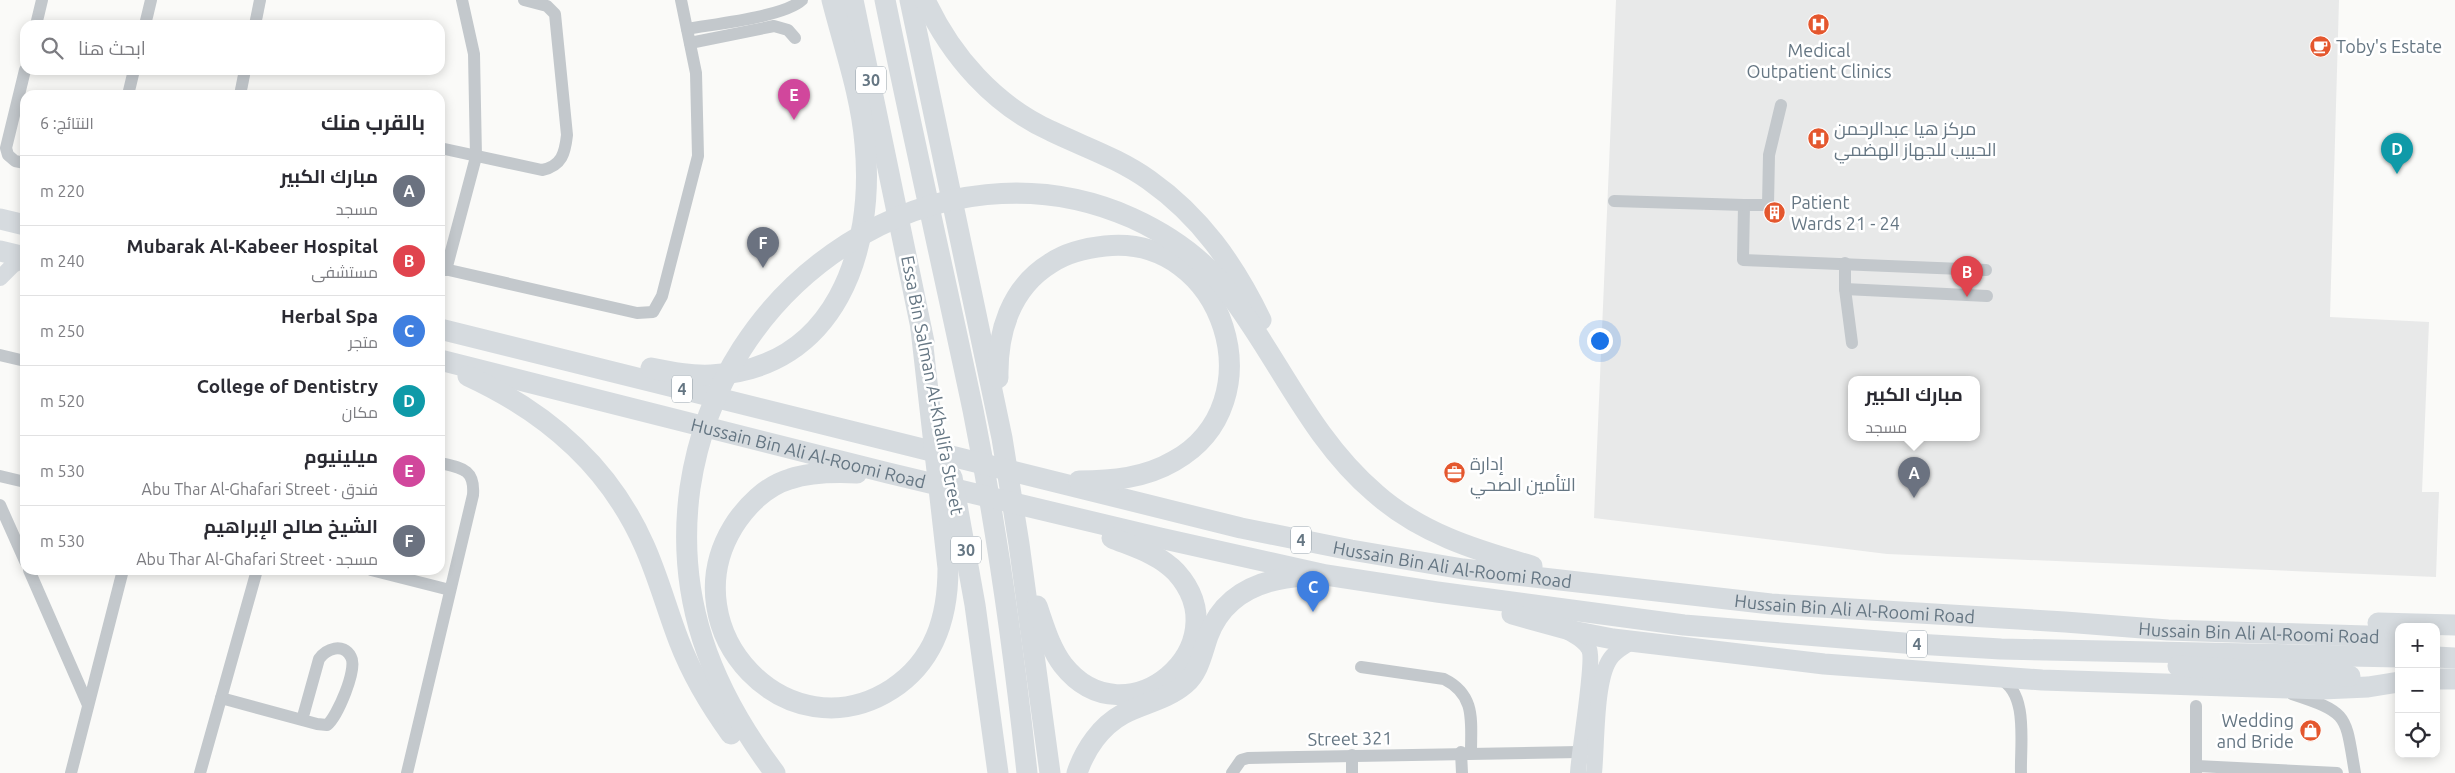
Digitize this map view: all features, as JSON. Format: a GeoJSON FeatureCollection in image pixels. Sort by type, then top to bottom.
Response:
{"type":"FeatureCollection","features":[{"type":"Feature","properties":{"kind":"highway"},"geometry":{"type":"LineString","coordinates":[[445,329],[662,370],[701,375],[726,373],[754,366],[781,355],[805,339],[836,304],[852,270],[860,234],[866,184],[865,145],[861,116],[832,0]]}},
{"type":"Feature","properties":{"kind":"highway","name":"Essa Bin Salman Al-Khalifa Street"},"geometry":{"type":"LineString","coordinates":[[853,0],[964,539],[992,720],[998,773]]}},
{"type":"Feature","properties":{"kind":"highway","name":"Essa Bin Salman Al-Khalifa Street"},"geometry":{"type":"LineString","coordinates":[[886,0],[915,148],[974,420],[1011,633],[1027,773]]}},
{"type":"Feature","properties":{"kind":"highway"},"geometry":{"type":"LineString","coordinates":[[910,0],[1002,438],[1019,544],[1050,773]]}},
{"type":"Feature","properties":{"kind":"highway"},"geometry":{"type":"LineString","coordinates":[[925,0],[939,27],[961,60],[1000,100],[1039,125],[1113,157],[1131,168],[1174,199],[1204,228],[1226,258],[1252,302],[1293,391]]}},
{"type":"Feature","properties":{"kind":"highway"},"geometry":{"type":"LineString","coordinates":[[775,773],[738,721],[720,686],[704,644],[690,588],[686,544],[689,498],[698,446],[716,394],[744,343],[792,287],[840,249],[894,218],[923,207],[967,196],[1027,193],[1077,199],[1123,214],[1156,230],[1199,260],[1224,287],[1319,431],[1344,463],[1373,492],[1401,514],[1434,533],[1481,551],[1587,583]]}},
{"type":"Feature","properties":{"kind":"highway"},"geometry":{"type":"LineString","coordinates":[[0,219],[20,224]]}},
{"type":"Feature","properties":{"kind":"highway"},"geometry":{"type":"LineString","coordinates":[[1002,438],[998,365],[1004,323],[1022,289],[1041,270],[1058,259],[1080,251],[1114,245],[1135,247],[1156,253],[1174,262],[1193,277],[1214,303],[1228,343],[1227,388],[1220,410],[1209,430],[1195,446],[1176,460],[1137,476],[1093,481],[1048,481]]}},
{"type":"Feature","properties":{"kind":"highway"},"geometry":{"type":"LineString","coordinates":[[0,251],[20,257]]}},
{"type":"Feature","properties":{"kind":"highway","name":"Hussain Bin Ali Al-Roomi Road"},"geometry":{"type":"LineString","coordinates":[[445,329],[1241,528],[1351,550],[1463,568],[1771,604],[2168,630],[2395,637]]}},
{"type":"Feature","properties":{"kind":"highway"},"geometry":{"type":"LineString","coordinates":[[888,473],[821,474],[801,476],[778,483],[762,494],[744,512],[722,548],[715,570],[714,596],[722,632],[735,655],[753,676],[766,687],[794,701],[833,708],[874,699],[898,685],[919,666],[928,654],[940,628],[947,599],[948,568],[921,329]]}},
{"type":"Feature","properties":{"kind":"highway","name":"Hussain Bin Ali Al-Roomi Road"},"geometry":{"type":"LineString","coordinates":[[445,361],[1045,511],[1326,575],[1437,592],[1684,625],[2001,649],[2395,657]]}},
{"type":"Feature","properties":{"kind":"highway"},"geometry":{"type":"LineString","coordinates":[[445,366],[491,387],[558,430],[605,478],[626,510],[645,546],[680,642],[704,694],[735,739],[768,773]]}},
{"type":"Feature","properties":{"kind":"highway"},"geometry":{"type":"LineString","coordinates":[[1019,544],[1053,648],[1065,667],[1077,678],[1106,692],[1129,694],[1155,686],[1168,678],[1178,668],[1190,647],[1195,620],[1188,591],[1175,571],[1162,560],[1144,551],[1045,511]]}},
{"type":"Feature","properties":{"kind":"highway"},"geometry":{"type":"LineString","coordinates":[[1077,773],[1090,745],[1114,720],[1169,696],[1190,679],[1200,661],[1212,628],[1232,600],[1247,590],[1266,582],[1282,578],[1326,575]]}},
{"type":"Feature","properties":{"kind":"highway"},"geometry":{"type":"LineString","coordinates":[[1437,592],[1559,628],[1631,642],[1824,664],[2042,680],[2276,688],[2345,689],[2395,681]]}},
{"type":"Feature","properties":{"kind":"highway"},"geometry":{"type":"LineString","coordinates":[[2065,622],[2178,618],[2455,625]]}},
{"type":"Feature","properties":{"kind":"highway"},"geometry":{"type":"LineString","coordinates":[[2440,638],[2455,638]]}},
{"type":"Feature","properties":{"kind":"highway"},"geometry":{"type":"LineString","coordinates":[[2001,649],[2224,669],[2395,680]]}},
{"type":"Feature","properties":{"kind":"highway"},"geometry":{"type":"LineString","coordinates":[[2440,658],[2455,658]]}},
{"type":"Feature","properties":{"kind":"highway"},"geometry":{"type":"LineString","coordinates":[[2440,679],[2455,679]]}},
{"type":"Feature","properties":{"kind":"street"},"geometry":{"type":"LineString","coordinates":[[37,20],[42,0]]}},
{"type":"Feature","properties":{"kind":"street"},"geometry":{"type":"LineString","coordinates":[[146,20],[151,0]]}},
{"type":"Feature","properties":{"kind":"street"},"geometry":{"type":"LineString","coordinates":[[255,20],[260,0]]}},
{"type":"Feature","properties":{"kind":"street"},"geometry":{"type":"LineString","coordinates":[[445,262],[476,157],[474,54],[462,0]]}},
{"type":"Feature","properties":{"kind":"street"},"geometry":{"type":"LineString","coordinates":[[445,149],[542,170],[552,168],[560,162],[565,151],[567,135],[555,14],[547,6],[524,0]]}},
{"type":"Feature","properties":{"kind":"street"},"geometry":{"type":"LineString","coordinates":[[445,269],[637,314],[653,312],[662,296],[698,156],[696,73],[681,0]]}},
{"type":"Feature","properties":{"kind":"street"},"geometry":{"type":"LineString","coordinates":[[687,29],[792,8],[802,0]]}},
{"type":"Feature","properties":{"kind":"street"},"geometry":{"type":"LineString","coordinates":[[690,43],[774,26],[784,28],[794,36],[784,21],[771,13]]}},
{"type":"Feature","properties":{"kind":"street"},"geometry":{"type":"LineString","coordinates":[[20,90],[24,75]]}},
{"type":"Feature","properties":{"kind":"street"},"geometry":{"type":"LineString","coordinates":[[129,90],[133,75]]}},
{"type":"Feature","properties":{"kind":"street"},"geometry":{"type":"LineString","coordinates":[[241,90],[244,75]]}},
{"type":"Feature","properties":{"kind":"street"},"geometry":{"type":"LineString","coordinates":[[20,91],[6,148],[8,155],[15,161],[20,162]]}},
{"type":"Feature","properties":{"kind":"street"},"geometry":{"type":"LineString","coordinates":[[1614,201],[1768,205],[1769,154],[1781,105]]}},
{"type":"Feature","properties":{"kind":"street"},"geometry":{"type":"LineString","coordinates":[[1744,205],[1743,260],[1986,270]]}},
{"type":"Feature","properties":{"kind":"street"},"geometry":{"type":"LineString","coordinates":[[0,278],[20,261]]}},
{"type":"Feature","properties":{"kind":"street"},"geometry":{"type":"LineString","coordinates":[[1845,263],[1844,289],[1852,343]]}},
{"type":"Feature","properties":{"kind":"street"},"geometry":{"type":"LineString","coordinates":[[1844,289],[1986,296]]}},
{"type":"Feature","properties":{"kind":"street"},"geometry":{"type":"LineString","coordinates":[[0,355],[20,360]]}},
{"type":"Feature","properties":{"kind":"street"},"geometry":{"type":"LineString","coordinates":[[407,773],[473,495],[474,481],[470,475],[460,467],[445,464]]}},
{"type":"Feature","properties":{"kind":"street"},"geometry":{"type":"LineString","coordinates":[[0,476],[20,481]]}},
{"type":"Feature","properties":{"kind":"street"},"geometry":{"type":"LineString","coordinates":[[0,505],[20,550]]}},
{"type":"Feature","properties":{"kind":"street"},"geometry":{"type":"LineString","coordinates":[[31,575],[88,705]]}},
{"type":"Feature","properties":{"kind":"street"},"geometry":{"type":"LineString","coordinates":[[71,773],[122,575]]}},
{"type":"Feature","properties":{"kind":"street"},"geometry":{"type":"LineString","coordinates":[[200,773],[256,575]]}},
{"type":"Feature","properties":{"kind":"street"},"geometry":{"type":"LineString","coordinates":[[391,575],[450,590]]}},
{"type":"Feature","properties":{"kind":"street"},"geometry":{"type":"LineString","coordinates":[[1559,628],[1581,639],[1590,650],[1591,668],[1579,752],[1578,773]]}},
{"type":"Feature","properties":{"kind":"street"},"geometry":{"type":"LineString","coordinates":[[1594,773],[1600,692],[1604,672],[1616,652],[1631,642]]}},
{"type":"Feature","properties":{"kind":"street"},"geometry":{"type":"LineString","coordinates":[[221,698],[302,720],[327,725],[334,719],[342,704],[352,665],[351,657],[338,648],[324,652],[319,659],[302,720]]}},
{"type":"Feature","properties":{"kind":"street"},"geometry":{"type":"LineString","coordinates":[[1362,666],[1444,679],[1456,685],[1466,698],[1471,713],[1462,773]]}},
{"type":"Feature","properties":{"kind":"street"},"geometry":{"type":"LineString","coordinates":[[1996,677],[2012,687],[2019,704],[2021,773]]}},
{"type":"Feature","properties":{"kind":"street"},"geometry":{"type":"LineString","coordinates":[[2019,704],[2029,690],[2042,680]]}},
{"type":"Feature","properties":{"kind":"street"},"geometry":{"type":"LineString","coordinates":[[2276,688],[2328,706],[2343,719],[2347,728],[2355,773]]}},
{"type":"Feature","properties":{"kind":"street"},"geometry":{"type":"LineString","coordinates":[[2196,706],[2196,769],[2337,773]]}},
{"type":"Feature","properties":{"kind":"street","name":"Street 321"},"geometry":{"type":"LineString","coordinates":[[1232,773],[1241,760],[1248,758],[1466,752],[1579,752]]}},
{"type":"Feature","properties":{"kind":"street"},"geometry":{"type":"LineString","coordinates":[[1352,755],[1352,773]]}},
{"type":"Feature","properties":{"kind":"shaded area"},"geometry":{"type":"Polygon","coordinates":[[[1616,0],[2339,0],[2330,317],[2429,322],[2422,492],[2439,492],[2436,577],[1887,554],[1594,518],[1616,0]]]}},
{"type":"Feature","properties":{"kind":"place","name":"Medical Outpatient Clinics"},"geometry":{"type":"Point","coordinates":[1819,25]}},
{"type":"Feature","properties":{"kind":"place","name":"Toby's Estate"},"geometry":{"type":"Point","coordinates":[2320,46]}},
{"type":"Feature","properties":{"kind":"place","name":"ميلينيوم"},"geometry":{"type":"Point","coordinates":[794,120]}},
{"type":"Feature","properties":{"kind":"place","name":"مركز هيا عبدالرحمن الحبيب للجهاز الهضمي"},"geometry":{"type":"Point","coordinates":[1818,138]}},
{"type":"Feature","properties":{"kind":"place","name":"College of Dentistry"},"geometry":{"type":"Point","coordinates":[2397,174]}},
{"type":"Feature","properties":{"kind":"place","name":"Patient Wards 21 - 24"},"geometry":{"type":"Point","coordinates":[1775,212]}},
{"type":"Feature","properties":{"kind":"place","name":"الشيخ صالح الإبراهيم"},"geometry":{"type":"Point","coordinates":[763,268]}},
{"type":"Feature","properties":{"kind":"place","name":"Mubarak Al-Kabeer Hospital"},"geometry":{"type":"Point","coordinates":[1967,297]}},
{"type":"Feature","properties":{"kind":"place","name":"إدارة التأمين الصحي"},"geometry":{"type":"Point","coordinates":[1454,473]}},
{"type":"Feature","properties":{"kind":"place","name":"مبارك الكبير"},"geometry":{"type":"Point","coordinates":[1914,498]}},
{"type":"Feature","properties":{"kind":"place","name":"Herbal Spa"},"geometry":{"type":"Point","coordinates":[1313,612]}},
{"type":"Feature","properties":{"kind":"place","name":"Wedding and Bride"},"geometry":{"type":"Point","coordinates":[2310,730]}}]}
